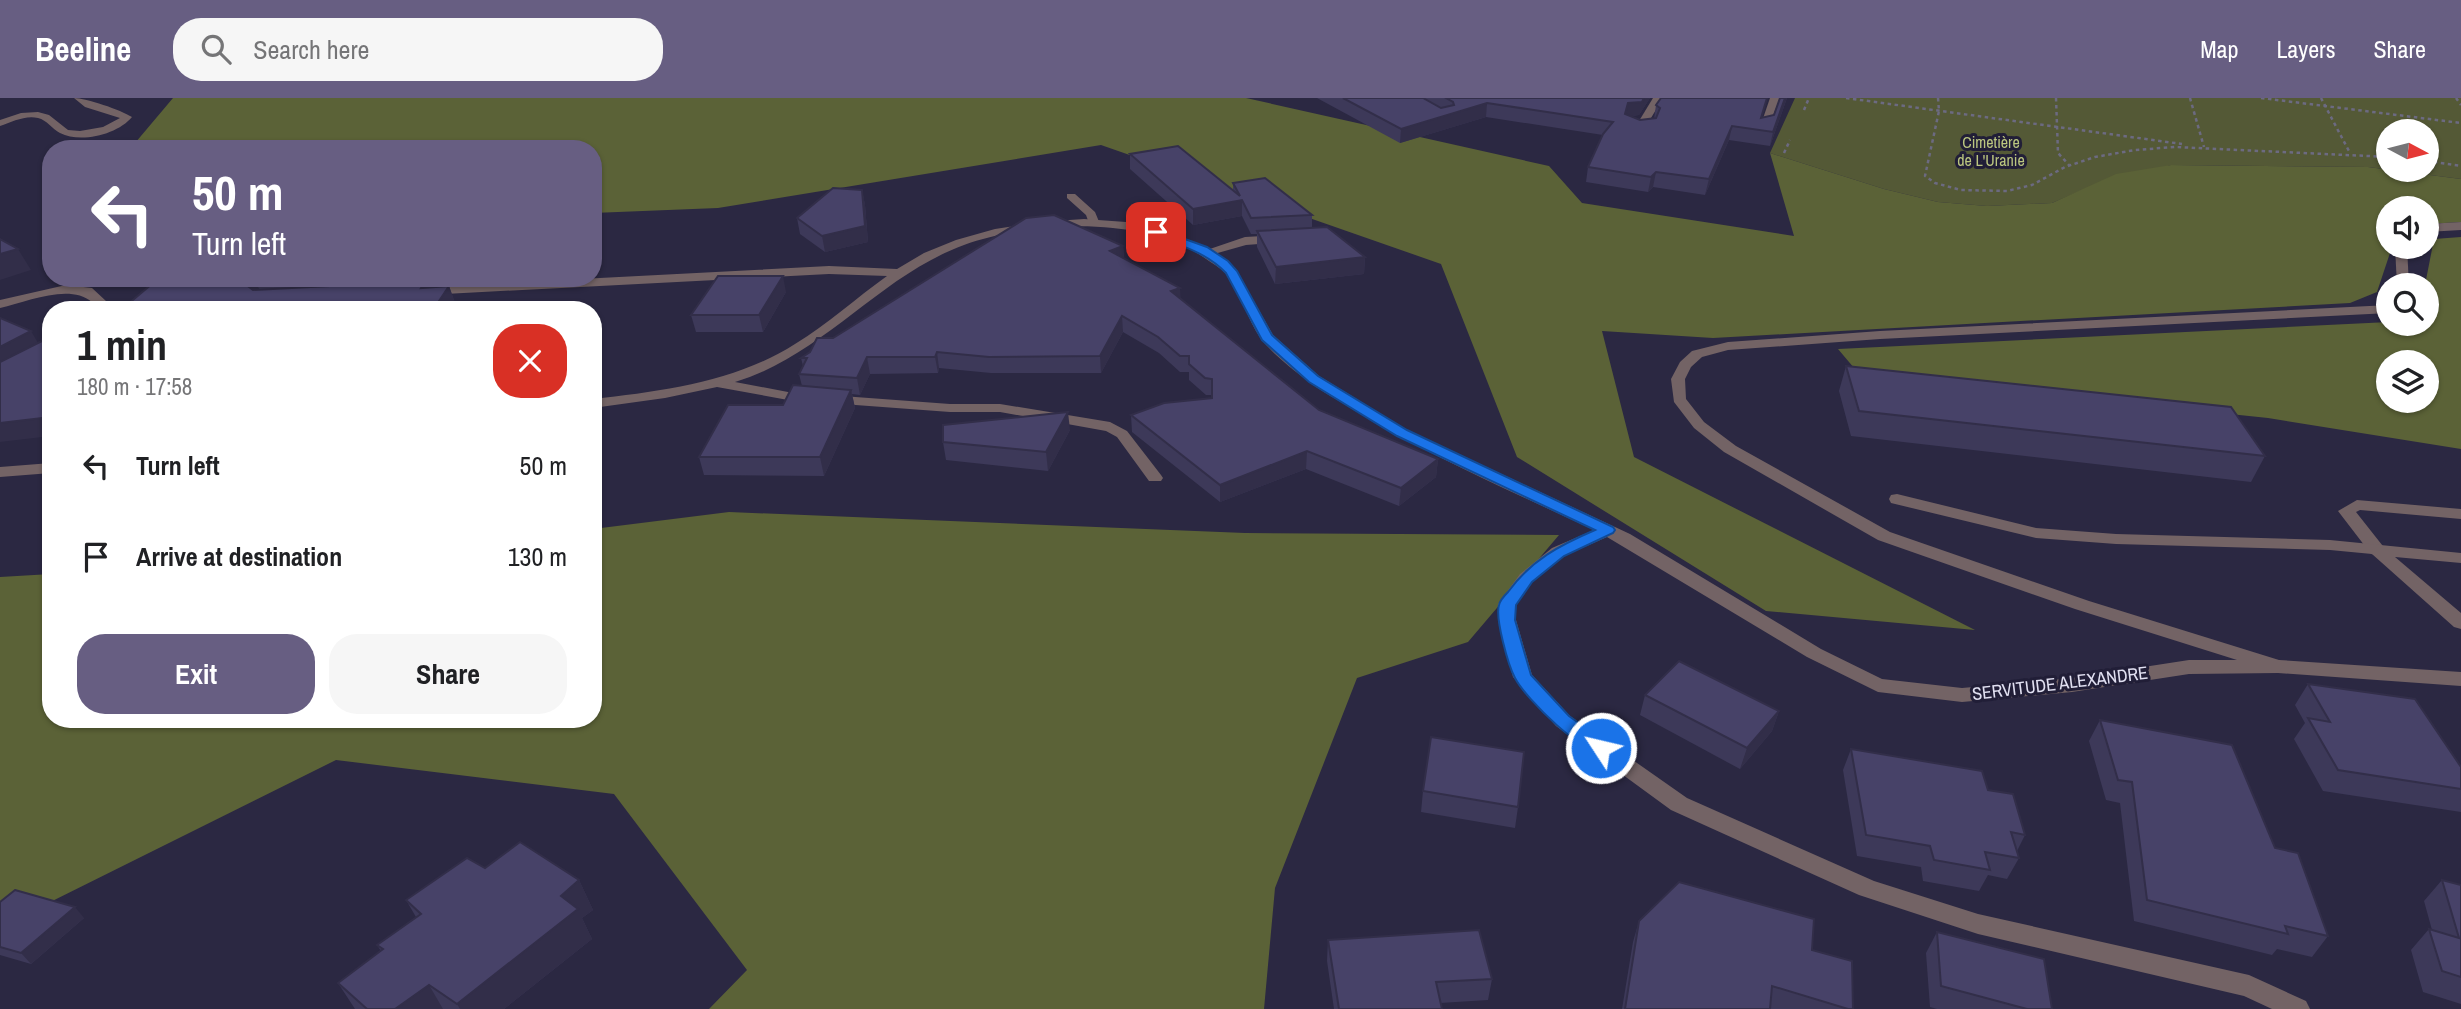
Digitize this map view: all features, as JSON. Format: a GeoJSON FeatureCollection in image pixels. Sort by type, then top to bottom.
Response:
{"type":"FeatureCollection","features":[{"type":"Feature","properties":{"kind":"street"},"geometry":{"type":"LineString","coordinates":[[0,122],[35,114],[45,116],[66,132],[81,132],[106,129],[123,123],[127,117],[88,105],[79,98]]}},
{"type":"Feature","properties":{"kind":"street"},"geometry":{"type":"LineString","coordinates":[[1638,123],[1658,98]]}},
{"type":"Feature","properties":{"kind":"street"},"geometry":{"type":"LineString","coordinates":[[1763,128],[1775,98]]}},
{"type":"Feature","properties":{"kind":"street"},"geometry":{"type":"LineString","coordinates":[[1071,196],[1091,214],[1094,224]]}},
{"type":"Feature","properties":{"kind":"street","name":"SERVITUDE ALEXANDRE"},"geometry":{"type":"LineString","coordinates":[[602,403],[673,394],[716,383],[780,358],[902,272],[945,248],[988,234],[1054,224],[1094,224],[1156,232],[1207,252],[1231,271],[1267,337],[1314,379],[1402,433],[1608,530],[1814,653],[1878,685],[1962,695],[2072,685],[2189,667],[2278,666]]}},
{"type":"Feature","properties":{"kind":"street"},"geometry":{"type":"LineString","coordinates":[[2439,227],[2461,226]]}},
{"type":"Feature","properties":{"kind":"street"},"geometry":{"type":"LineString","coordinates":[[1207,252],[1245,241],[1295,238]]}},
{"type":"Feature","properties":{"kind":"street"},"geometry":{"type":"LineString","coordinates":[[602,282],[829,270],[902,272]]}},
{"type":"Feature","properties":{"kind":"street"},"geometry":{"type":"LineString","coordinates":[[413,292],[508,287]]}},
{"type":"Feature","properties":{"kind":"street"},"geometry":{"type":"LineString","coordinates":[[0,304],[74,289],[86,291],[99,301]]}},
{"type":"Feature","properties":{"kind":"street"},"geometry":{"type":"LineString","coordinates":[[2376,310],[1880,335],[1728,346],[1697,354],[1685,365],[1678,379],[1679,399],[1699,425],[1730,449],[1884,536],[2082,605],[2278,666],[2461,679]]}},
{"type":"Feature","properties":{"kind":"street"},"geometry":{"type":"LineString","coordinates":[[716,383],[788,396],[950,408],[1000,408],[1110,427],[1122,434],[1155,478]]}},
{"type":"Feature","properties":{"kind":"street"},"geometry":{"type":"LineString","coordinates":[[0,472],[42,469]]}},
{"type":"Feature","properties":{"kind":"street"},"geometry":{"type":"LineString","coordinates":[[1897,499],[2036,533],[2377,550],[2461,558]]}},
{"type":"Feature","properties":{"kind":"street"},"geometry":{"type":"LineString","coordinates":[[2461,513],[2357,505],[2346,511],[2377,550],[2461,623]]}},
{"type":"Feature","properties":{"kind":"street"},"geometry":{"type":"LineString","coordinates":[[1608,530],[1558,552],[1527,578],[1507,604],[1507,620],[1523,677],[1563,721],[1679,804],[1867,888],[1978,924],[2249,986],[2297,1009]]}},
{"type":"Feature","properties":{"kind":"path"},"geometry":{"type":"LineString","coordinates":[[1846,98],[2204,148]]}},
{"type":"Feature","properties":{"kind":"path"},"geometry":{"type":"LineString","coordinates":[[1938,98],[1939,111],[1925,176],[1933,183],[1985,192],[2014,190],[2043,180],[2069,165],[2121,152],[2176,147],[2376,156]]}},
{"type":"Feature","properties":{"kind":"path"},"geometry":{"type":"LineString","coordinates":[[2056,98],[2058,153],[2069,165]]}},
{"type":"Feature","properties":{"kind":"path"},"geometry":{"type":"LineString","coordinates":[[2190,98],[2204,148]]}},
{"type":"Feature","properties":{"kind":"path"},"geometry":{"type":"LineString","coordinates":[[2261,98],[2461,123]]}},
{"type":"Feature","properties":{"kind":"path"},"geometry":{"type":"LineString","coordinates":[[2321,98],[2350,153]]}},
{"type":"Feature","properties":{"kind":"path"},"geometry":{"type":"LineString","coordinates":[[2456,98],[2461,106]]}},
{"type":"Feature","properties":{"kind":"path"},"geometry":{"type":"LineString","coordinates":[[2440,164],[2461,166]]}},
{"type":"Feature","properties":{"kind":"green space"},"geometry":{"type":"Polygon","coordinates":[[[173,98],[1246,98],[1549,166],[1582,203],[1794,236],[1770,153],[1884,189],[1938,202],[1987,206],[2052,203],[2116,174],[2171,165],[2368,167],[2376,168],[2376,182],[2440,182],[2440,176],[2461,179],[2461,222],[2439,223],[2439,196],[2376,196],[2376,259],[2388,259],[2383,273],[2376,273],[2376,292],[2350,303],[1713,338],[1602,331],[1634,457],[1975,630],[1766,611],[1517,457],[1441,264],[1101,145],[718,208],[602,213],[602,140],[138,140],[173,98]]]}},
{"type":"Feature","properties":{"kind":"green space","name":"Cimetière de L'Uranie"},"geometry":{"type":"Polygon","coordinates":[[[1795,98],[2461,98],[2461,179],[2440,176],[2440,119],[2376,119],[2376,168],[2171,165],[2080,191],[2052,203],[1987,206],[1938,202],[1884,189],[1770,153],[1795,98]]]}},
{"type":"Feature","properties":{"kind":"green space"},"geometry":{"type":"Polygon","coordinates":[[[2461,237],[2461,449],[2268,418],[1860,375],[1838,349],[2376,323],[2376,336],[2439,336],[2439,273],[2427,273],[2430,259],[2439,259],[2439,239],[2461,237]]]}},
{"type":"Feature","properties":{"kind":"green space"},"geometry":{"type":"Polygon","coordinates":[[[729,512],[1245,533],[1559,535],[1468,642],[1357,678],[1275,888],[1264,1009],[709,1009],[747,970],[614,794],[336,760],[0,927],[0,577],[42,575],[42,728],[602,728],[602,528],[729,512]]]}},
{"type":"Feature","properties":{"kind":"building"},"geometry":{"type":"Polygon","coordinates":[[[1343,98],[1423,98],[1441,108],[1454,105],[1446,98],[1644,98],[1642,102],[1628,103],[1625,114],[1640,120],[1656,118],[1660,108],[1656,105],[1661,98],[1767,98],[1761,118],[1774,115],[1780,98],[1785,98],[1773,132],[1732,126],[1709,179],[1656,172],[1651,177],[1588,167],[1603,134],[1613,122],[1487,103],[1401,129],[1343,98]]]}},
{"type":"Feature","properties":{"kind":"building"},"geometry":{"type":"Polygon","coordinates":[[[1178,146],[1240,196],[1233,183],[1265,178],[1312,215],[1251,218],[1242,200],[1193,209],[1130,154],[1178,146]]]}},
{"type":"Feature","properties":{"kind":"building"},"geometry":{"type":"Polygon","coordinates":[[[833,188],[862,190],[865,226],[822,236],[797,218],[833,188]]]}},
{"type":"Feature","properties":{"kind":"building"},"geometry":{"type":"Polygon","coordinates":[[[1054,215],[1123,246],[1110,251],[1180,288],[1171,291],[1319,410],[1438,459],[1401,488],[1307,451],[1220,485],[1131,415],[1164,403],[1212,398],[1212,379],[1205,378],[1189,364],[1189,356],[1180,356],[1158,337],[1122,316],[1100,356],[989,357],[937,352],[935,357],[867,357],[857,378],[799,374],[807,358],[801,358],[810,352],[817,338],[833,338],[1026,218],[1054,215]]]}},
{"type":"Feature","properties":{"kind":"building"},"geometry":{"type":"Polygon","coordinates":[[[1327,227],[1365,257],[1276,267],[1257,231],[1327,227]]]}},
{"type":"Feature","properties":{"kind":"building"},"geometry":{"type":"Polygon","coordinates":[[[0,239],[18,249],[0,254],[0,239]]]}},
{"type":"Feature","properties":{"kind":"building"},"geometry":{"type":"Polygon","coordinates":[[[718,276],[783,276],[759,315],[691,315],[718,276]]]}},
{"type":"Feature","properties":{"kind":"building"},"geometry":{"type":"Polygon","coordinates":[[[148,287],[249,287],[253,290],[310,287],[448,287],[439,301],[132,301],[148,287]]]}},
{"type":"Feature","properties":{"kind":"building"},"geometry":{"type":"Polygon","coordinates":[[[0,318],[31,331],[0,347],[0,318]]]}},
{"type":"Feature","properties":{"kind":"building"},"geometry":{"type":"Polygon","coordinates":[[[42,341],[42,418],[0,423],[0,362],[42,341]]]}},
{"type":"Feature","properties":{"kind":"building"},"geometry":{"type":"Polygon","coordinates":[[[1846,366],[2231,407],[2265,456],[1859,411],[1846,366]]]}},
{"type":"Feature","properties":{"kind":"building"},"geometry":{"type":"Polygon","coordinates":[[[793,385],[851,390],[820,457],[699,457],[728,405],[783,405],[793,385]]]}},
{"type":"Feature","properties":{"kind":"building"},"geometry":{"type":"Polygon","coordinates":[[[1068,412],[1046,452],[943,442],[943,425],[1068,412]]]}},
{"type":"Feature","properties":{"kind":"building"},"geometry":{"type":"Polygon","coordinates":[[[1679,661],[1779,711],[1747,748],[1645,695],[1679,661]]]}},
{"type":"Feature","properties":{"kind":"building"},"geometry":{"type":"Polygon","coordinates":[[[2308,684],[2415,699],[2461,767],[2461,789],[2338,770],[2308,718],[2330,722],[2308,684]]]}},
{"type":"Feature","properties":{"kind":"building"},"geometry":{"type":"Polygon","coordinates":[[[2100,720],[2232,745],[2275,848],[2298,853],[2328,936],[2285,926],[2288,934],[2147,900],[2132,782],[2118,780],[2100,720]]]}},
{"type":"Feature","properties":{"kind":"building"},"geometry":{"type":"Polygon","coordinates":[[[1431,737],[1524,752],[1518,807],[1423,791],[1431,737]]]}},
{"type":"Feature","properties":{"kind":"building"},"geometry":{"type":"Polygon","coordinates":[[[1851,749],[1982,771],[1988,790],[2013,794],[2025,835],[2011,832],[2019,858],[1985,852],[1990,870],[1934,860],[1930,846],[1866,835],[1851,749]]]}},
{"type":"Feature","properties":{"kind":"building"},"geometry":{"type":"Polygon","coordinates":[[[520,842],[579,880],[561,896],[578,909],[457,1004],[429,985],[395,1009],[367,1009],[338,983],[383,949],[377,945],[421,914],[406,900],[467,858],[485,868],[520,842]]]}},
{"type":"Feature","properties":{"kind":"building"},"geometry":{"type":"Polygon","coordinates":[[[2442,880],[2461,885],[2461,977],[2442,971],[2429,929],[2459,938],[2442,880]]]}},
{"type":"Feature","properties":{"kind":"building"},"geometry":{"type":"Polygon","coordinates":[[[1679,882],[1814,919],[1812,950],[1852,961],[1853,1009],[1772,986],[1770,1009],[1625,1009],[1639,921],[1679,882]]]}},
{"type":"Feature","properties":{"kind":"building"},"geometry":{"type":"Polygon","coordinates":[[[15,890],[75,907],[21,953],[0,947],[0,902],[15,890]]]}},
{"type":"Feature","properties":{"kind":"building"},"geometry":{"type":"Polygon","coordinates":[[[1479,930],[1492,979],[1436,982],[1442,1009],[1339,1009],[1328,940],[1479,930]]]}},
{"type":"Feature","properties":{"kind":"building"},"geometry":{"type":"Polygon","coordinates":[[[1937,932],[2044,959],[2052,1009],[2027,1009],[1941,986],[1937,932]]]}},
{"type":"Feature","properties":{"kind":"route"},"geometry":{"type":"LineString","coordinates":[[1156,232],[1184,241],[1224,264],[1231,271],[1267,337],[1314,379],[1402,433],[1608,530],[1584,543],[1558,552],[1527,578],[1507,604],[1507,620],[1523,677],[1563,721],[1601,748]]}}]}
